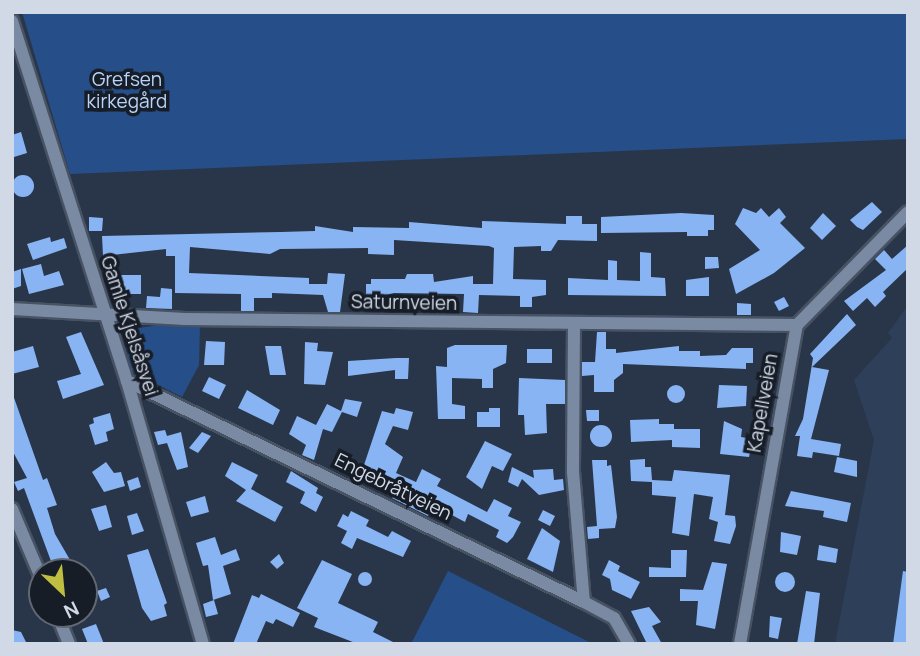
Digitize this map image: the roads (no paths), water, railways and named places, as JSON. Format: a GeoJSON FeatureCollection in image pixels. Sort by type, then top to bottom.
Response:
{"type":"FeatureCollection","features":[{"type":"Feature","properties":{"kind":"street","name":"Gamle Kjelsåsvei"},"geometry":{"type":"LineString","coordinates":[[12,21],[127,381],[203,644]]}},
{"type":"Feature","properties":{"kind":"street"},"geometry":{"type":"LineString","coordinates":[[797,325],[908,212]]}},
{"type":"Feature","properties":{"kind":"street","name":"Saturnveien"},"geometry":{"type":"LineString","coordinates":[[12,309],[104,312],[185,319],[797,325]]}},
{"type":"Feature","properties":{"kind":"street"},"geometry":{"type":"LineString","coordinates":[[574,324],[573,471],[584,602]]}},
{"type":"Feature","properties":{"kind":"street","name":"Kapellveien"},"geometry":{"type":"LineString","coordinates":[[740,644],[797,325]]}},
{"type":"Feature","properties":{"kind":"street","name":"Engebråtveien"},"geometry":{"type":"LineString","coordinates":[[127,381],[584,602],[614,618],[629,644]]}},
{"type":"Feature","properties":{"kind":"street"},"geometry":{"type":"LineString","coordinates":[[12,509],[33,558]]}},
{"type":"Feature","properties":{"kind":"park label","name":"Grefsen kirkegård"},"geometry":{"type":"Point","coordinates":[127,91]}}]}
